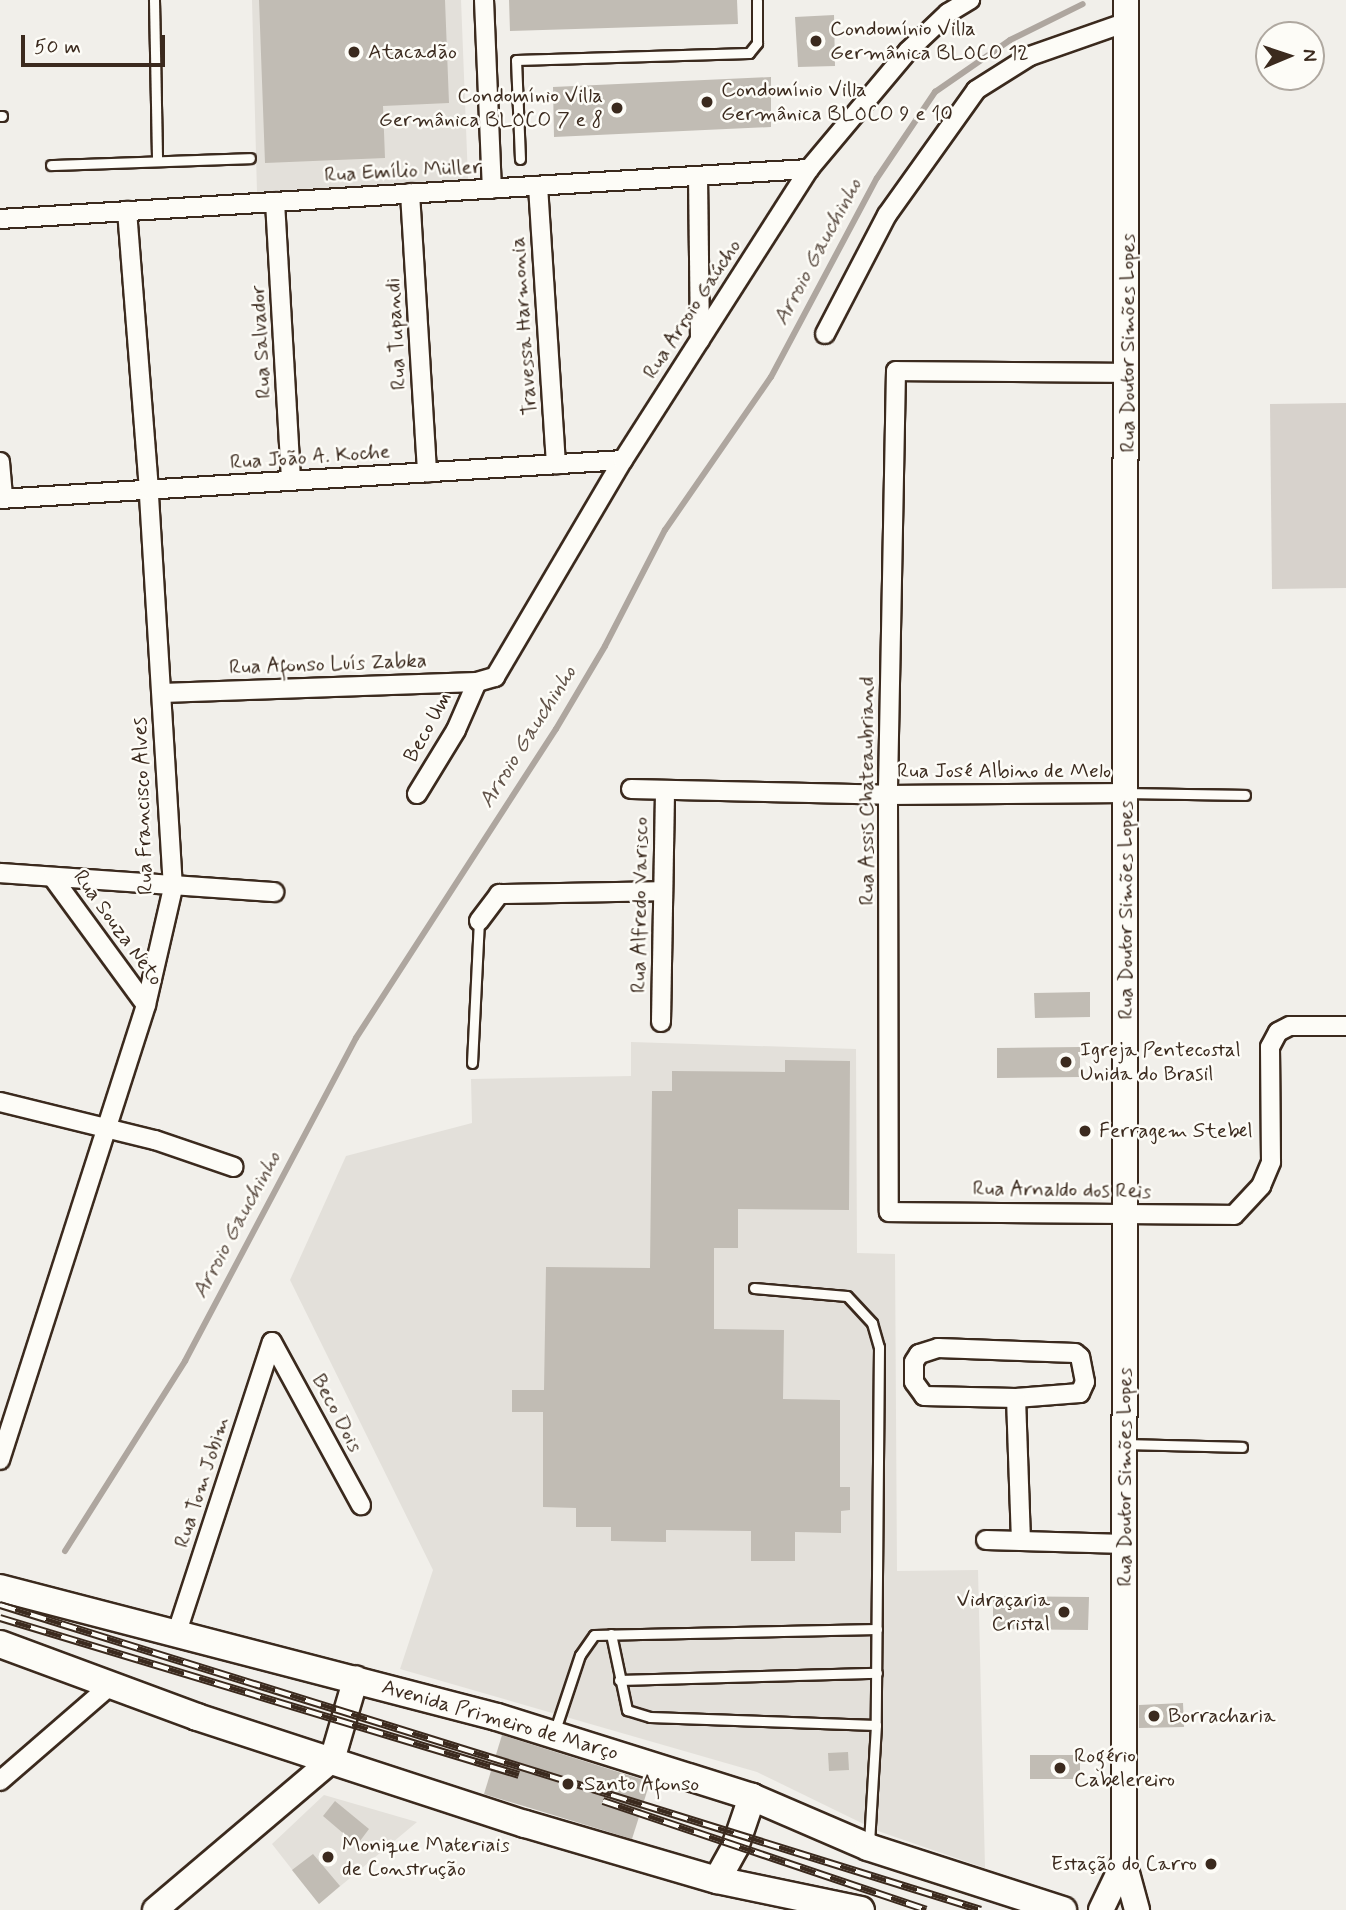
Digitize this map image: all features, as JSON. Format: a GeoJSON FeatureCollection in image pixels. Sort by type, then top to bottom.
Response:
{"type":"FeatureCollection","features":[{"type":"Feature","properties":{"kind":"main road","name":"Rua Doutor Simões Lopes"},"geometry":{"type":"LineString","coordinates":[[1127,11],[1129,373],[1124,1213],[1124,1862],[1137,1910]]}},
{"type":"Feature","properties":{"kind":"main road","name":"Avenida Primeiro de Março"},"geometry":{"type":"LineString","coordinates":[[0,1588],[176,1635],[356,1678],[554,1734],[752,1797],[868,1847],[1063,1910]]}},
{"type":"Feature","properties":{"kind":"main road"},"geometry":{"type":"LineString","coordinates":[[0,1644],[111,1685],[525,1824],[813,1906],[861,1910]]}},
{"type":"Feature","properties":{"kind":"main road"},"geometry":{"type":"LineString","coordinates":[[155,1910],[332,1760],[356,1678]]}},
{"type":"Feature","properties":{"kind":"main road"},"geometry":{"type":"LineString","coordinates":[[717,1880],[735,1847],[752,1797]]}},
{"type":"Feature","properties":{"kind":"main road","name":"Rua Doutor Simões Lopes"},"geometry":{"type":"LineString","coordinates":[[1101,1910],[1124,1862]]}},
{"type":"Feature","properties":{"kind":"street"},"geometry":{"type":"LineString","coordinates":[[484,0],[492,189]]}},
{"type":"Feature","properties":{"kind":"street","name":"Rua Arroio Gaúcho"},"geometry":{"type":"LineString","coordinates":[[486,679],[810,169],[908,51],[948,13],[970,0]]}},
{"type":"Feature","properties":{"kind":"street"},"geometry":{"type":"LineString","coordinates":[[825,334],[887,215],[975,90],[1030,56],[1127,11]]}},
{"type":"Feature","properties":{"kind":"street","name":"Rua Emílio Müller"},"geometry":{"type":"LineString","coordinates":[[0,219],[810,169]]}},
{"type":"Feature","properties":{"kind":"street"},"geometry":{"type":"LineString","coordinates":[[698,176],[700,340]]}},
{"type":"Feature","properties":{"kind":"street","name":"Travessa Harmonia"},"geometry":{"type":"LineString","coordinates":[[538,186],[556,464]]}},
{"type":"Feature","properties":{"kind":"street","name":"Rua Tupandi"},"geometry":{"type":"LineString","coordinates":[[410,193],[427,472]]}},
{"type":"Feature","properties":{"kind":"street","name":"Rua Salvador"},"geometry":{"type":"LineString","coordinates":[[275,202],[291,481]]}},
{"type":"Feature","properties":{"kind":"street","name":"Rua Francisco Alves"},"geometry":{"type":"LineString","coordinates":[[0,1460],[146,1005],[173,888],[149,490],[127,211]]}},
{"type":"Feature","properties":{"kind":"street","name":"Rua Assis Chateaubriand"},"geometry":{"type":"LineString","coordinates":[[890,1212],[888,795],[896,371],[1129,373]]}},
{"type":"Feature","properties":{"kind":"street","name":"Rua João A. Koche"},"geometry":{"type":"LineString","coordinates":[[1,499],[623,460]]}},
{"type":"Feature","properties":{"kind":"street"},"geometry":{"type":"LineString","coordinates":[[0,462],[1,499]]}},
{"type":"Feature","properties":{"kind":"street","name":"Rua Afonso Luís Zabka"},"geometry":{"type":"LineString","coordinates":[[162,693],[486,679]]}},
{"type":"Feature","properties":{"kind":"street","name":"Beco Um"},"geometry":{"type":"LineString","coordinates":[[417,793],[486,679]]}},
{"type":"Feature","properties":{"kind":"street","name":"Rua José Albino de Melo"},"geometry":{"type":"LineString","coordinates":[[631,789],[888,795],[1126,793]]}},
{"type":"Feature","properties":{"kind":"street","name":"Rua Alfredo Varisco"},"geometry":{"type":"LineString","coordinates":[[661,1022],[665,790]]}},
{"type":"Feature","properties":{"kind":"street","name":"Rua Souza Neto"},"geometry":{"type":"LineString","coordinates":[[0,873],[173,888],[274,892]]}},
{"type":"Feature","properties":{"kind":"street","name":"Rua Souza Neto"},"geometry":{"type":"LineString","coordinates":[[53,878],[146,1005]]}},
{"type":"Feature","properties":{"kind":"street"},"geometry":{"type":"LineString","coordinates":[[478,921],[499,894],[663,891]]}},
{"type":"Feature","properties":{"kind":"street","name":"Rua Arnaldo dos Reis"},"geometry":{"type":"LineString","coordinates":[[890,1212],[1234,1215],[1261,1186],[1271,1162],[1270,1047],[1278,1032],[1290,1026],[1346,1026]]}},
{"type":"Feature","properties":{"kind":"street"},"geometry":{"type":"LineString","coordinates":[[0,1102],[108,1128],[234,1167]]}},
{"type":"Feature","properties":{"kind":"street","name":"Beco Dois"},"geometry":{"type":"LineString","coordinates":[[272,1342],[361,1505]]}},
{"type":"Feature","properties":{"kind":"street","name":"Rua Tom Jobim"},"geometry":{"type":"LineString","coordinates":[[176,1635],[272,1342]]}},
{"type":"Feature","properties":{"kind":"street"},"geometry":{"type":"LineString","coordinates":[[938,1348],[1075,1353],[1080,1357],[1086,1382],[1080,1394],[1016,1398],[925,1396],[914,1382],[914,1362],[919,1354],[938,1348]]}},
{"type":"Feature","properties":{"kind":"street"},"geometry":{"type":"LineString","coordinates":[[1016,1398],[1021,1541]]}},
{"type":"Feature","properties":{"kind":"street"},"geometry":{"type":"LineString","coordinates":[[986,1540],[1125,1544]]}},
{"type":"Feature","properties":{"kind":"street"},"geometry":{"type":"LineString","coordinates":[[0,1781],[111,1685]]}},
{"type":"Feature","properties":{"kind":"lane"},"geometry":{"type":"LineString","coordinates":[[154,0],[157,161]]}},
{"type":"Feature","properties":{"kind":"lane"},"geometry":{"type":"LineString","coordinates":[[520,159],[516,60],[748,53],[757,43],[757,0]]}},
{"type":"Feature","properties":{"kind":"lane"},"geometry":{"type":"LineString","coordinates":[[51,165],[250,158]]}},
{"type":"Feature","properties":{"kind":"lane"},"geometry":{"type":"LineString","coordinates":[[1126,793],[1245,795]]}},
{"type":"Feature","properties":{"kind":"lane"},"geometry":{"type":"LineString","coordinates":[[472,1063],[478,921]]}},
{"type":"Feature","properties":{"kind":"lane"},"geometry":{"type":"LineString","coordinates":[[754,1288],[847,1296],[872,1323],[879,1347],[876,1725],[868,1847]]}},
{"type":"Feature","properties":{"kind":"lane"},"geometry":{"type":"LineString","coordinates":[[1125,1444],[1242,1447]]}},
{"type":"Feature","properties":{"kind":"lane"},"geometry":{"type":"LineString","coordinates":[[554,1734],[580,1655],[594,1634],[877,1629]]}},
{"type":"Feature","properties":{"kind":"lane"},"geometry":{"type":"LineString","coordinates":[[611,1634],[627,1710],[650,1717],[876,1725]]}},
{"type":"Feature","properties":{"kind":"lane"},"geometry":{"type":"LineString","coordinates":[[619,1680],[877,1673]]}},
{"type":"Feature","properties":{"kind":"shaded area","name":"Atacadão"},"geometry":{"type":"Polygon","coordinates":[[[252,0],[461,0],[468,179],[257,192],[252,0]]]}},
{"type":"Feature","properties":{"kind":"shaded area"},"geometry":{"type":"Polygon","coordinates":[[[1346,403],[1346,588],[1272,589],[1270,404],[1346,403]]]}},
{"type":"Feature","properties":{"kind":"shaded area"},"geometry":{"type":"Polygon","coordinates":[[[631,1042],[856,1049],[857,1253],[895,1254],[897,1571],[978,1570],[985,1868],[878,1831],[757,1772],[400,1669],[433,1570],[290,1280],[346,1156],[472,1123],[471,1079],[631,1076],[631,1042]]]}},
{"type":"Feature","properties":{"kind":"shaded area","name":"Monique Materiais de Construção"},"geometry":{"type":"Polygon","coordinates":[[[324,1795],[417,1822],[319,1904],[272,1844],[324,1795]]]}},
{"type":"Feature","properties":{"kind":"building","name":"Atacadão"},"geometry":{"type":"Polygon","coordinates":[[[259,0],[445,0],[449,103],[383,106],[385,158],[265,163],[259,0]]]}},
{"type":"Feature","properties":{"kind":"building"},"geometry":{"type":"Polygon","coordinates":[[[509,0],[737,0],[738,24],[510,31],[509,0]]]}},
{"type":"Feature","properties":{"kind":"building","name":"Condomínio Villa Germânica BLOCO 12"},"geometry":{"type":"Polygon","coordinates":[[[834,15],[835,66],[798,67],[795,17],[834,15]]]}},
{"type":"Feature","properties":{"kind":"building"},"geometry":{"type":"Polygon","coordinates":[[[771,77],[771,127],[554,137],[553,87],[771,77]]]}},
{"type":"Feature","properties":{"kind":"building"},"geometry":{"type":"Polygon","coordinates":[[[1090,992],[1090,1017],[1035,1018],[1034,993],[1090,992]]]}},
{"type":"Feature","properties":{"kind":"building"},"geometry":{"type":"Polygon","coordinates":[[[1080,1047],[1080,1077],[997,1078],[997,1048],[1080,1047]]]}},
{"type":"Feature","properties":{"kind":"building"},"geometry":{"type":"Polygon","coordinates":[[[785,1060],[850,1061],[849,1210],[738,1209],[738,1248],[714,1248],[714,1329],[784,1330],[783,1399],[840,1400],[840,1487],[850,1487],[850,1510],[841,1511],[841,1533],[795,1532],[795,1561],[751,1561],[751,1531],[666,1530],[666,1542],[611,1541],[611,1527],[576,1527],[576,1508],[543,1507],[543,1412],[512,1412],[512,1390],[544,1390],[546,1267],[650,1268],[652,1091],[672,1091],[672,1071],[785,1072],[785,1060]]]}},
{"type":"Feature","properties":{"kind":"building"},"geometry":{"type":"Polygon","coordinates":[[[993,1596],[1089,1597],[1088,1630],[993,1629],[993,1596]]]}},
{"type":"Feature","properties":{"kind":"building"},"geometry":{"type":"Polygon","coordinates":[[[1183,1703],[1184,1727],[1139,1728],[1139,1705],[1183,1703]]]}},
{"type":"Feature","properties":{"kind":"building"},"geometry":{"type":"Polygon","coordinates":[[[502,1735],[650,1782],[632,1839],[484,1794],[502,1735]]]}},
{"type":"Feature","properties":{"kind":"building"},"geometry":{"type":"Polygon","coordinates":[[[848,1752],[849,1770],[829,1771],[828,1753],[848,1752]]]}},
{"type":"Feature","properties":{"kind":"building"},"geometry":{"type":"Polygon","coordinates":[[[1030,1755],[1080,1755],[1080,1779],[1030,1779],[1030,1755]]]}},
{"type":"Feature","properties":{"kind":"building"},"geometry":{"type":"Polygon","coordinates":[[[335,1801],[369,1829],[357,1845],[323,1816],[335,1801]]]}},
{"type":"Feature","properties":{"kind":"building"},"geometry":{"type":"Polygon","coordinates":[[[313,1854],[340,1886],[319,1904],[292,1870],[313,1854]]]}},
{"type":"Feature","properties":{"kind":"waterway","name":"Arroio Gauchinho"},"geometry":{"type":"LineString","coordinates":[[65,1551],[185,1361],[356,1038],[556,729],[605,646],[665,530],[771,377],[877,178],[935,92],[1010,40],[1083,4]]}},
{"type":"Feature","properties":{"kind":"railway"},"geometry":{"type":"LineString","coordinates":[[0,1605],[981,1910]]}},
{"type":"Feature","properties":{"kind":"railway"},"geometry":{"type":"LineString","coordinates":[[0,1618],[519,1775]]}},
{"type":"Feature","properties":{"kind":"railway"},"geometry":{"type":"LineString","coordinates":[[603,1801],[926,1910]]}},
{"type":"Feature","properties":{"kind":"place","name":"Condomínio Villa Germânica BLOCO 12"},"geometry":{"type":"Point","coordinates":[816,41]}},
{"type":"Feature","properties":{"kind":"place","name":"Atacadão"},"geometry":{"type":"Point","coordinates":[354,52]}},
{"type":"Feature","properties":{"kind":"place","name":"Condomínio Villa Germânica BLOCO 9 e 10"},"geometry":{"type":"Point","coordinates":[707,102]}},
{"type":"Feature","properties":{"kind":"place","name":"Condomínio Villa Germânica BLOCO 7 e 8"},"geometry":{"type":"Point","coordinates":[617,108]}},
{"type":"Feature","properties":{"kind":"place","name":"Igreja Pentecostal Unida do Brasil"},"geometry":{"type":"Point","coordinates":[1066,1062]}},
{"type":"Feature","properties":{"kind":"place","name":"Ferragem Stebel"},"geometry":{"type":"Point","coordinates":[1085,1131]}},
{"type":"Feature","properties":{"kind":"place","name":"Vidraçaria Cristal"},"geometry":{"type":"Point","coordinates":[1064,1612]}},
{"type":"Feature","properties":{"kind":"place","name":"Borracharia"},"geometry":{"type":"Point","coordinates":[1154,1716]}},
{"type":"Feature","properties":{"kind":"place","name":"Rogério Cabelereiro"},"geometry":{"type":"Point","coordinates":[1060,1768]}},
{"type":"Feature","properties":{"kind":"place","name":"Santo Afonso"},"geometry":{"type":"Point","coordinates":[568,1784]}},
{"type":"Feature","properties":{"kind":"place","name":"Monique Materiais de Construção"},"geometry":{"type":"Point","coordinates":[328,1857]}},
{"type":"Feature","properties":{"kind":"place","name":"Estação do Carro"},"geometry":{"type":"Point","coordinates":[1211,1864]}}]}
